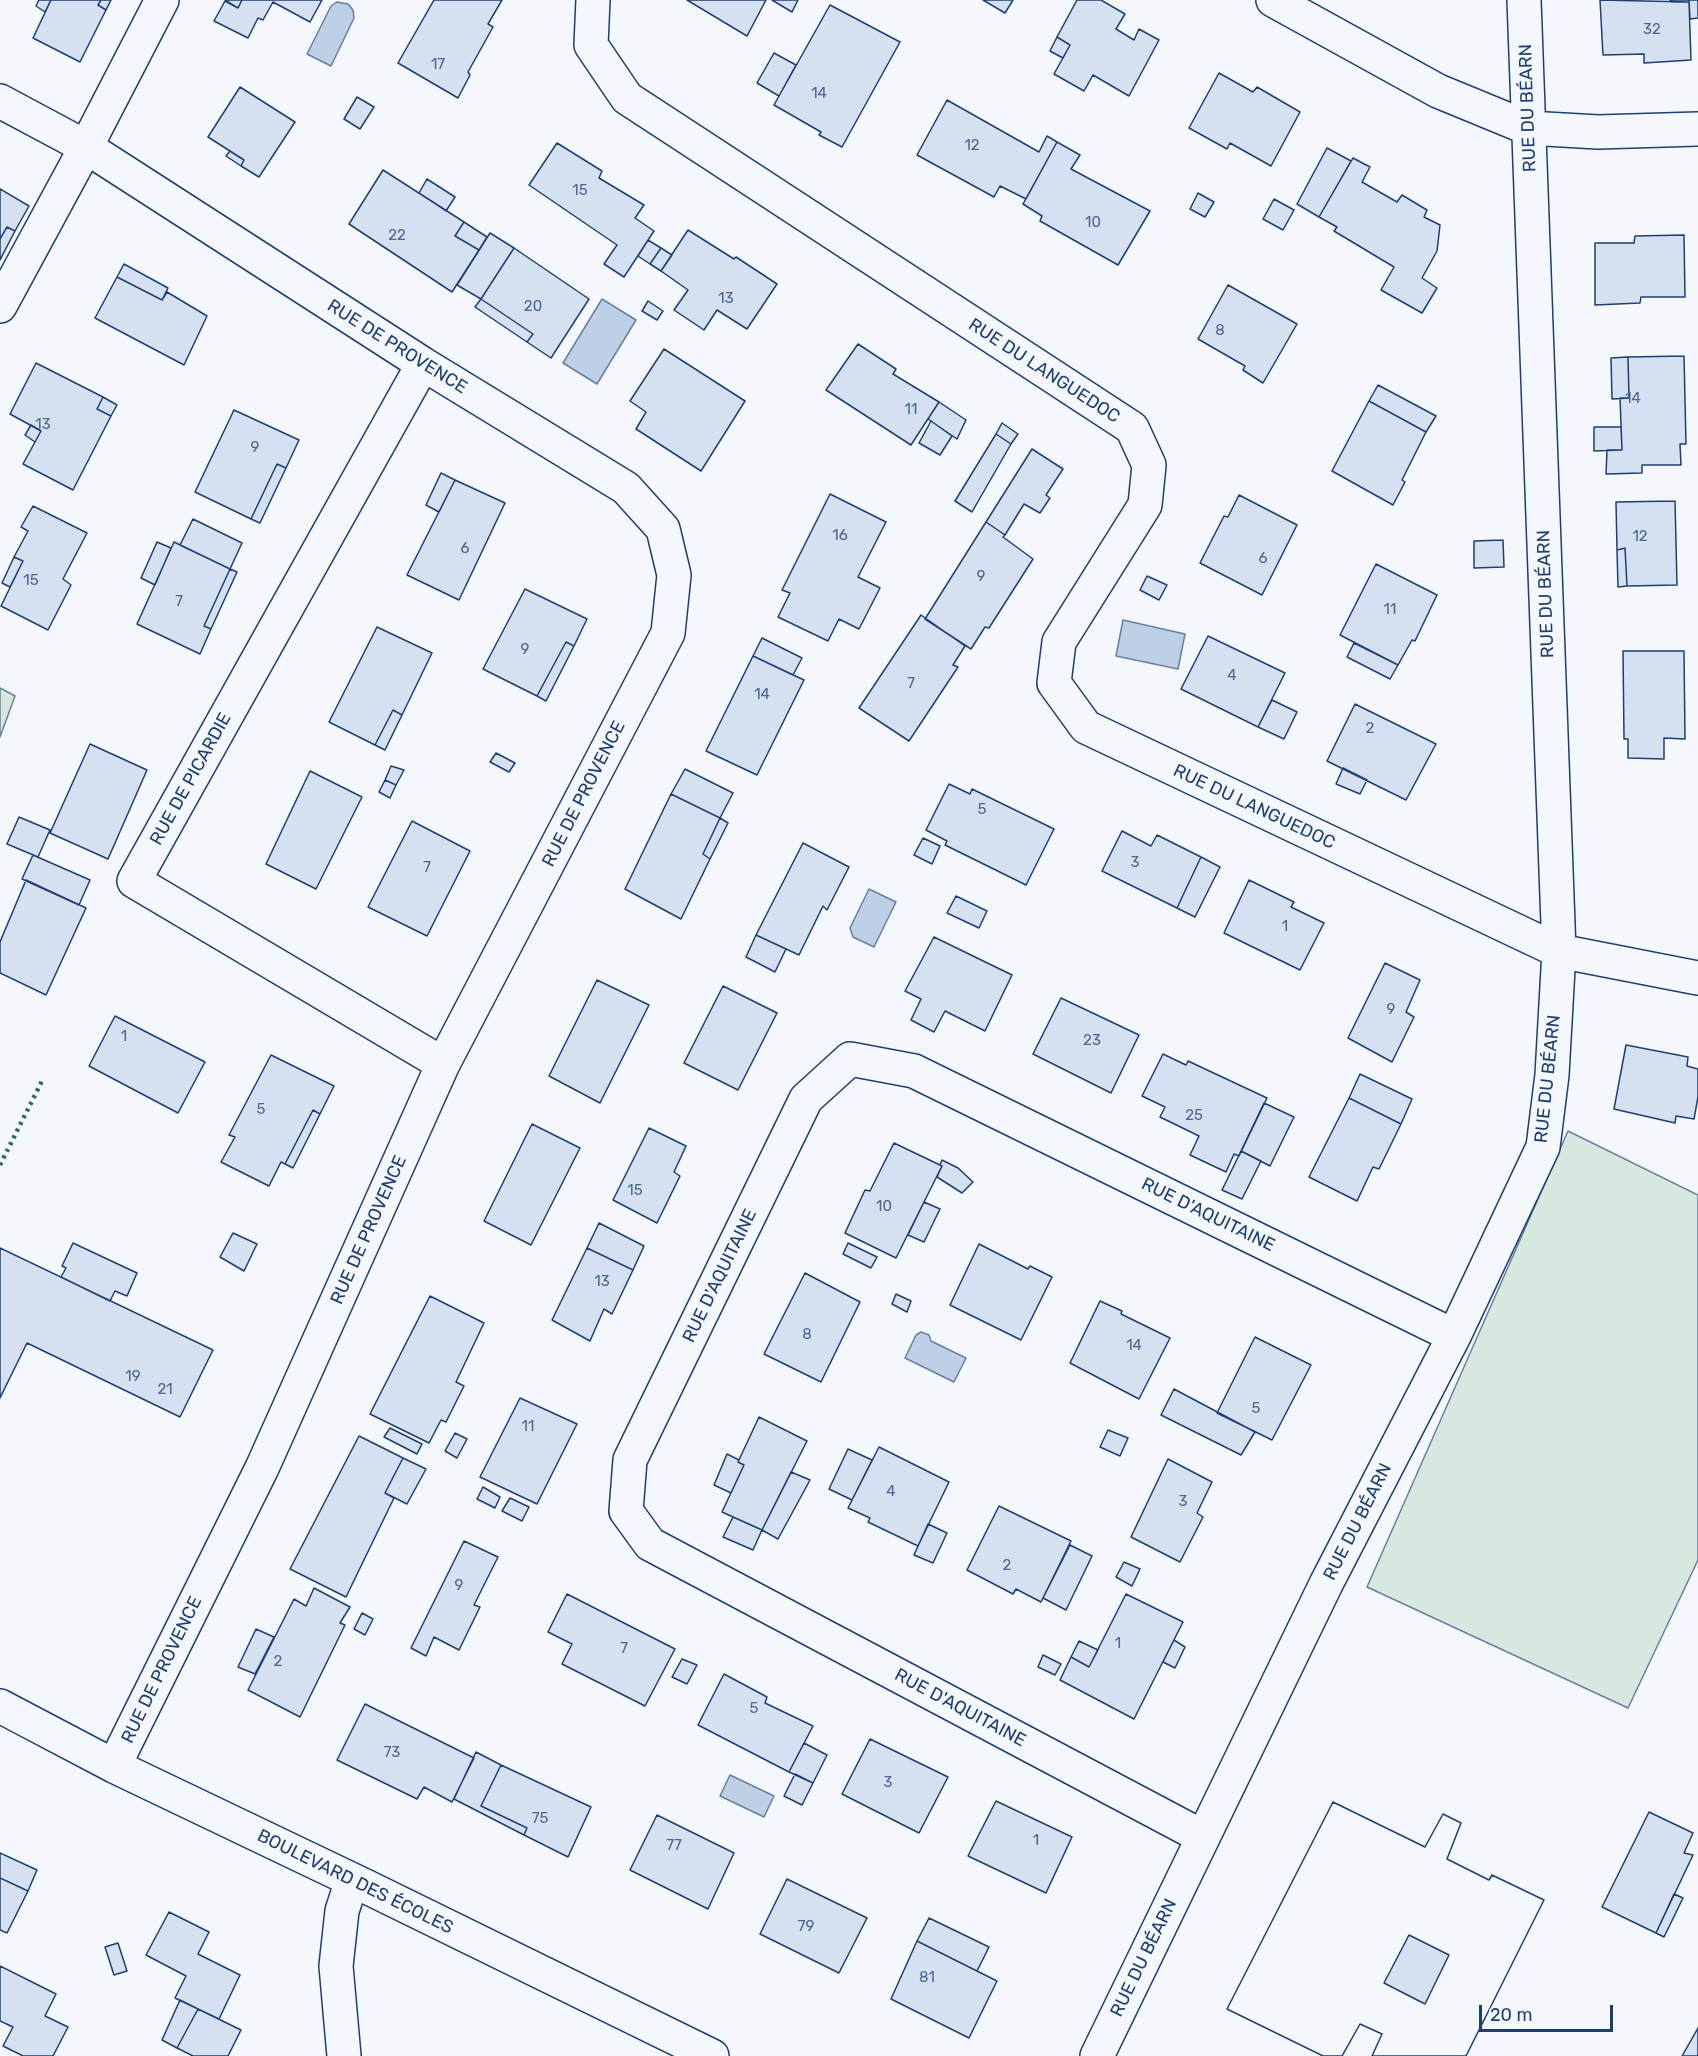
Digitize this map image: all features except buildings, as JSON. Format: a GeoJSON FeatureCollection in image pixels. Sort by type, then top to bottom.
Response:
{"type":"FeatureCollection","features":[{"type":"Feature","properties":{"kind":"street"},"geometry":{"type":"LineString","coordinates":[[0,306],[162,0]]}},
{"type":"Feature","properties":{"kind":"street","name":"RUE DU LANGUEDOC"},"geometry":{"type":"LineString","coordinates":[[593,0],[591,45],[627,98],[1132,429],[1149,465],[1145,505],[1059,642],[1054,683],[1086,727],[1559,951],[1698,978]]}},
{"type":"Feature","properties":{"kind":"street"},"geometry":{"type":"LineString","coordinates":[[1274,0],[1438,91],[1528,128],[1598,132],[1698,129]]}},
{"type":"Feature","properties":{"kind":"street","name":"RUE DU BÉARN"},"geometry":{"type":"LineString","coordinates":[[1097,2056],[1326,1584],[1454,1335],[1543,1147],[1552,1075],[1559,951],[1524,0]]}},
{"type":"Feature","properties":{"kind":"street","name":"RUE DE PROVENCE"},"geometry":{"type":"LineString","coordinates":[[0,101],[86,147],[423,364],[626,488],[663,529],[675,575],[668,633],[443,1064],[262,1468],[114,1766]]}},
{"type":"Feature","properties":{"kind":"street","name":"RUE DE PICARDIE"},"geometry":{"type":"LineString","coordinates":[[423,364],[134,880],[443,1064]]}},
{"type":"Feature","properties":{"kind":"street","name":"RUE D'AQUITAINE"},"geometry":{"type":"LineString","coordinates":[[1203,1837],[650,1544],[626,1511],[630,1460],[806,1099],[850,1059],[914,1071],[1454,1335]]}},
{"type":"Feature","properties":{"kind":"street","name":"BOULEVARD DES ÉCOLES"},"geometry":{"type":"LineString","coordinates":[[0,1706],[114,1766],[712,2056]]}},
{"type":"Feature","properties":{"kind":"street"},"geometry":{"type":"LineString","coordinates":[[344,2056],[336,1966],[342,1911],[352,1880]]}},
{"type":"Feature","properties":{"kind":"shaded area"},"geometry":{"type":"Polygon","coordinates":[[[0,688],[15,696],[0,737],[0,688]]]}},
{"type":"Feature","properties":{"kind":"shaded area"},"geometry":{"type":"Polygon","coordinates":[[[1568,1131],[1698,1195],[1698,1560],[1628,1708],[1367,1587],[1568,1131]]]}},
{"type":"Feature","properties":{"kind":"water"},"geometry":{"type":"Polygon","coordinates":[[[337,2],[348,4],[353,10],[354,18],[331,66],[307,54],[331,6],[337,2]]]}},
{"type":"Feature","properties":{"kind":"water"},"geometry":{"type":"Polygon","coordinates":[[[602,299],[636,320],[597,384],[563,363],[602,299]]]}},
{"type":"Feature","properties":{"kind":"water"},"geometry":{"type":"Polygon","coordinates":[[[1123,620],[1185,634],[1178,669],[1116,656],[1123,620]]]}},
{"type":"Feature","properties":{"kind":"water"},"geometry":{"type":"Polygon","coordinates":[[[869,889],[896,902],[874,947],[853,937],[850,928],[869,889]]]}},
{"type":"Feature","properties":{"kind":"water"},"geometry":{"type":"Polygon","coordinates":[[[921,1332],[929,1335],[931,1341],[966,1358],[954,1382],[905,1358],[916,1335],[921,1332]]]}},
{"type":"Feature","properties":{"kind":"water"},"geometry":{"type":"Polygon","coordinates":[[[730,1775],[774,1796],[764,1817],[720,1796],[730,1775]]]}},
{"type":"Feature","properties":{"kind":"hedge"},"geometry":{"type":"LineString","coordinates":[[0,1165],[42,1081]]}}]}
